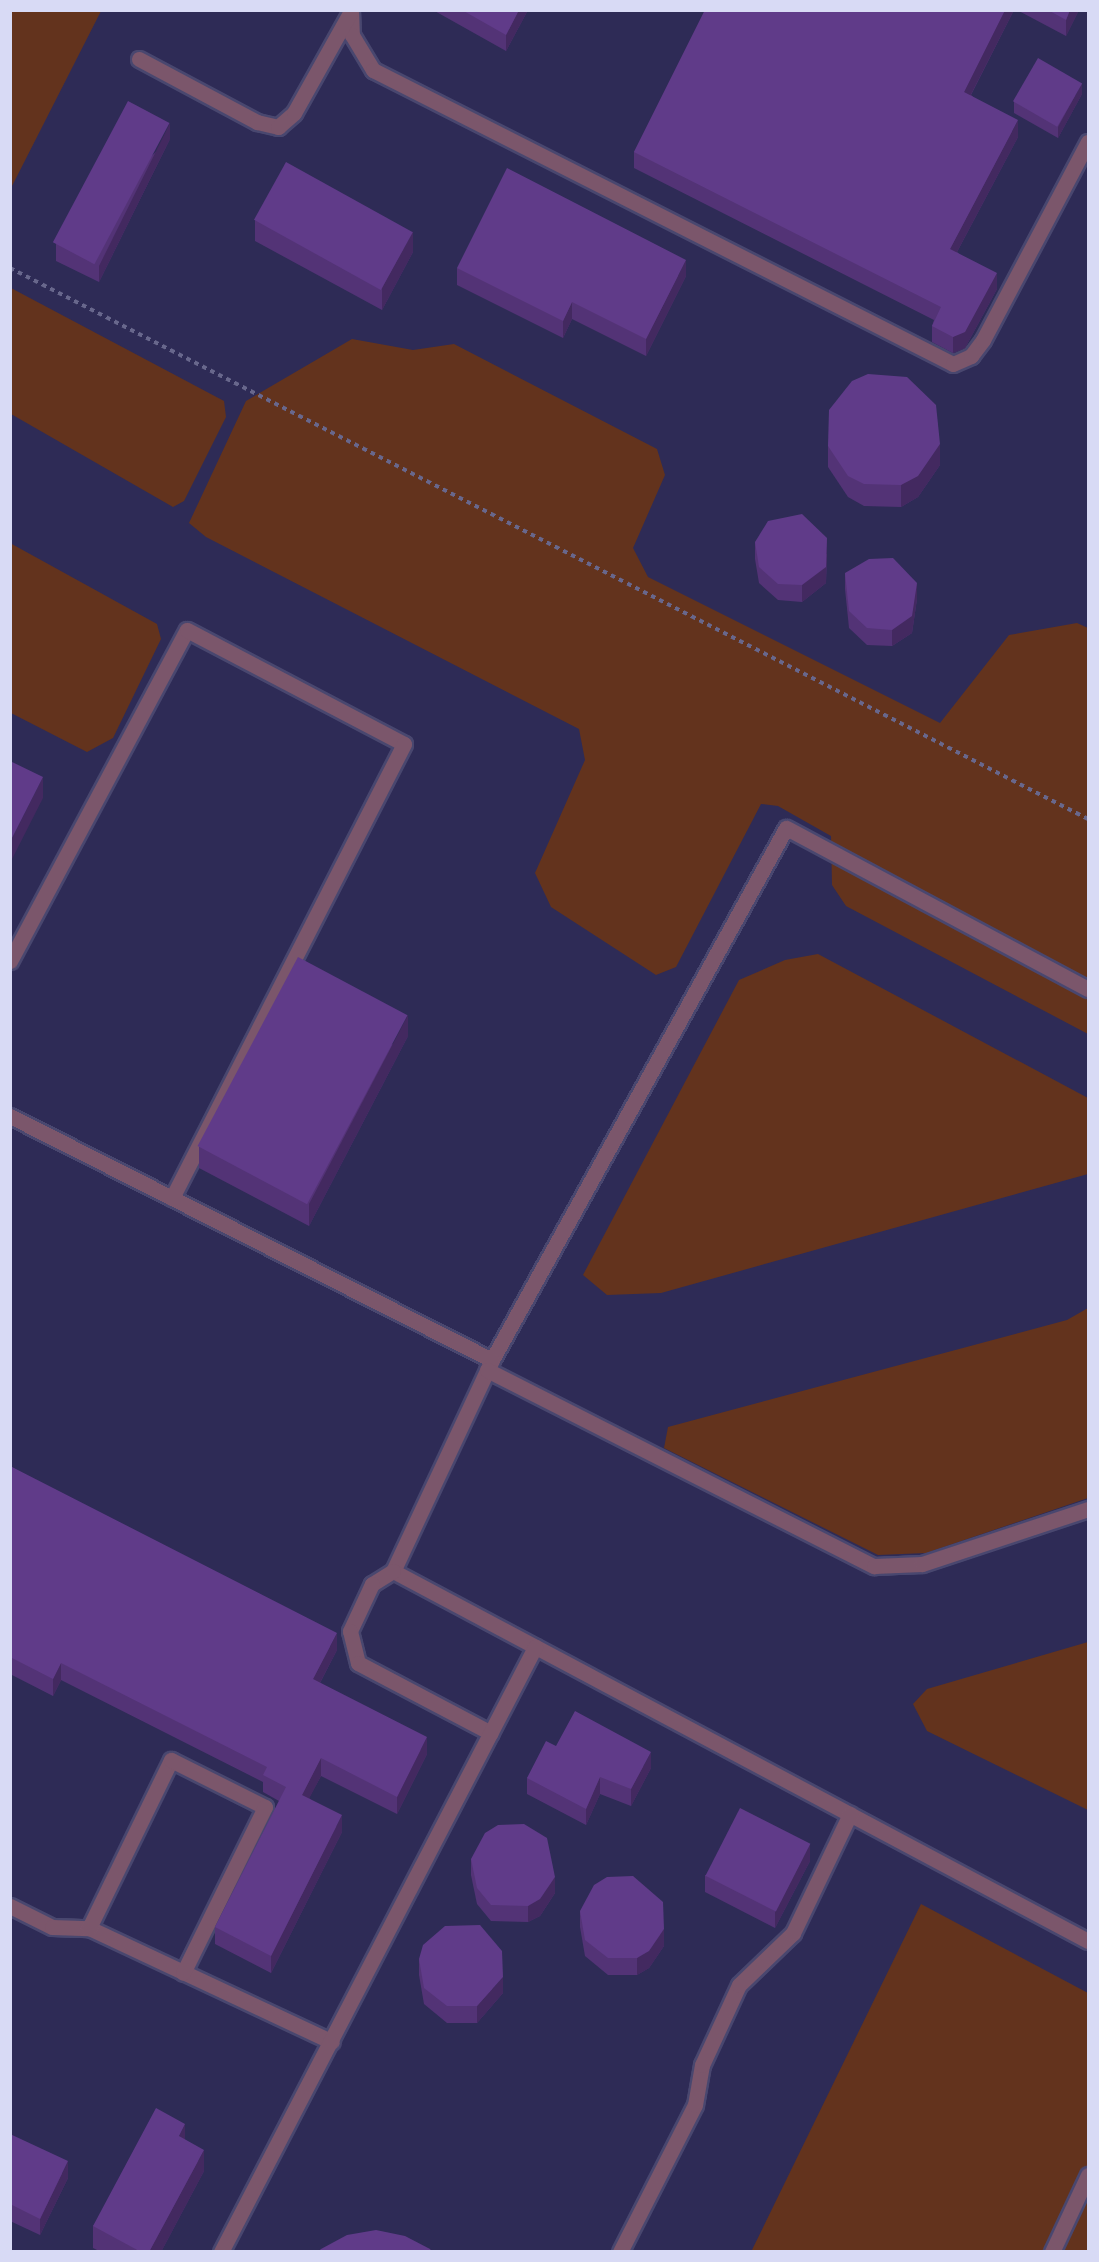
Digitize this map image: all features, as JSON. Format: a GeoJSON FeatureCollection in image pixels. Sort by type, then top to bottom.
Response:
{"type":"FeatureCollection","features":[{"type":"Feature","properties":{"kind":"lane"},"geometry":{"type":"LineString","coordinates":[[139,59],[257,122],[278,127],[294,113],[351,11]]}},
{"type":"Feature","properties":{"kind":"lane"},"geometry":{"type":"LineString","coordinates":[[351,11],[352,35],[373,70],[953,363],[970,356],[983,340],[1088,143]]}},
{"type":"Feature","properties":{"kind":"lane"},"geometry":{"type":"LineString","coordinates":[[10,961],[187,630],[405,744],[172,1198]]}},
{"type":"Feature","properties":{"kind":"lane"},"geometry":{"type":"LineString","coordinates":[[491,1733],[358,1663],[350,1631],[372,1584],[393,1570],[490,1365],[786,828],[1089,989]]}},
{"type":"Feature","properties":{"kind":"lane"},"geometry":{"type":"LineString","coordinates":[[10,1116],[172,1198],[874,1566],[922,1564],[1089,1509]]}},
{"type":"Feature","properties":{"kind":"lane"},"geometry":{"type":"LineString","coordinates":[[393,1570],[1089,1941]]}},
{"type":"Feature","properties":{"kind":"lane"},"geometry":{"type":"LineString","coordinates":[[221,2252],[535,1647]]}},
{"type":"Feature","properties":{"kind":"lane"},"geometry":{"type":"LineString","coordinates":[[88,1928],[171,1760],[265,1807],[183,1973]]}},
{"type":"Feature","properties":{"kind":"lane"},"geometry":{"type":"LineString","coordinates":[[620,2252],[695,2105],[702,2065],[739,1984],[792,1933],[850,1814]]}},
{"type":"Feature","properties":{"kind":"lane"},"geometry":{"type":"LineString","coordinates":[[10,1906],[52,1927],[88,1928],[332,2042]]}},
{"type":"Feature","properties":{"kind":"lane"},"geometry":{"type":"LineString","coordinates":[[1052,2252],[1089,2175]]}},
{"type":"Feature","properties":{"kind":"path"},"geometry":{"type":"LineString","coordinates":[[10,268],[1089,819]]}},
{"type":"Feature","properties":{"kind":"shaded area"},"geometry":{"type":"Polygon","coordinates":[[[10,11],[101,11],[11,188],[10,11]]]}},
{"type":"Feature","properties":{"kind":"shaded area"},"geometry":{"type":"Polygon","coordinates":[[[11,288],[224,401],[226,417],[184,501],[173,507],[11,414],[11,288]]]}},
{"type":"Feature","properties":{"kind":"shaded area"},"geometry":{"type":"Polygon","coordinates":[[[352,339],[413,350],[454,344],[657,449],[665,475],[633,548],[648,577],[940,723],[1009,635],[1077,623],[1088,628],[1088,1034],[846,906],[832,885],[831,836],[778,806],[761,804],[676,967],[656,975],[551,907],[535,873],[585,760],[579,729],[206,537],[189,523],[246,401],[352,339]]]}},
{"type":"Feature","properties":{"kind":"shaded area"},"geometry":{"type":"Polygon","coordinates":[[[10,543],[157,624],[161,639],[113,738],[87,752],[11,713],[10,543]]]}},
{"type":"Feature","properties":{"kind":"shaded area"},"geometry":{"type":"Polygon","coordinates":[[[818,954],[1088,1098],[1088,1174],[661,1293],[607,1295],[583,1275],[739,980],[785,960],[818,954]]]}},
{"type":"Feature","properties":{"kind":"shaded area"},"geometry":{"type":"Polygon","coordinates":[[[1088,1308],[1088,1498],[926,1553],[878,1555],[664,1448],[668,1427],[1067,1320],[1088,1308]]]}},
{"type":"Feature","properties":{"kind":"shaded area"},"geometry":{"type":"Polygon","coordinates":[[[1088,1642],[1088,1810],[927,1731],[913,1704],[927,1689],[1088,1642]]]}},
{"type":"Feature","properties":{"kind":"shaded area"},"geometry":{"type":"Polygon","coordinates":[[[921,1904],[1088,1993],[1088,2251],[751,2252],[921,1904]]]}},
{"type":"Feature","properties":{"kind":"building"},"geometry":{"type":"Polygon","coordinates":[[[462,10],[519,10],[506,35],[462,10]]]}},
{"type":"Feature","properties":{"kind":"building"},"geometry":{"type":"Polygon","coordinates":[[[705,10],[1005,10],[964,92],[1018,120],[950,249],[997,273],[965,332],[953,337],[932,326],[941,307],[634,152],[705,10]]]}},
{"type":"Feature","properties":{"kind":"building"},"geometry":{"type":"Polygon","coordinates":[[[1048,10],[1070,10],[1066,20],[1048,10]]]}},
{"type":"Feature","properties":{"kind":"building"},"geometry":{"type":"Polygon","coordinates":[[[1038,58],[1082,84],[1057,127],[1013,101],[1038,58]]]}},
{"type":"Feature","properties":{"kind":"building"},"geometry":{"type":"Polygon","coordinates":[[[128,101],[169,123],[94,264],[53,242],[128,101]]]}},
{"type":"Feature","properties":{"kind":"building"},"geometry":{"type":"Polygon","coordinates":[[[286,162],[413,232],[381,290],[254,220],[286,162]]]}},
{"type":"Feature","properties":{"kind":"building"},"geometry":{"type":"Polygon","coordinates":[[[507,168],[686,260],[646,339],[572,302],[563,321],[457,268],[507,168]]]}},
{"type":"Feature","properties":{"kind":"building"},"geometry":{"type":"Polygon","coordinates":[[[868,374],[907,377],[936,405],[940,444],[918,476],[901,485],[864,484],[848,476],[828,446],[829,410],[852,381],[868,374]]]}},
{"type":"Feature","properties":{"kind":"building"},"geometry":{"type":"Polygon","coordinates":[[[802,514],[827,538],[826,567],[802,585],[778,584],[759,567],[755,542],[768,521],[802,514]]]}},
{"type":"Feature","properties":{"kind":"building"},"geometry":{"type":"Polygon","coordinates":[[[893,558],[917,583],[912,616],[892,630],[867,628],[849,611],[845,573],[869,559],[893,558]]]}},
{"type":"Feature","properties":{"kind":"building"},"geometry":{"type":"Polygon","coordinates":[[[10,761],[43,777],[10,842],[10,761]]]}},
{"type":"Feature","properties":{"kind":"building"},"geometry":{"type":"Polygon","coordinates":[[[298,957],[407,1015],[307,1204],[198,1146],[298,957]]]}},
{"type":"Feature","properties":{"kind":"building"},"geometry":{"type":"Polygon","coordinates":[[[10,1466],[337,1633],[313,1679],[427,1737],[397,1797],[321,1758],[302,1795],[342,1815],[271,1956],[215,1927],[286,1787],[263,1775],[267,1767],[61,1663],[53,1679],[10,1657],[10,1466]]]}},
{"type":"Feature","properties":{"kind":"building"},"geometry":{"type":"Polygon","coordinates":[[[575,1711],[651,1752],[631,1789],[600,1777],[586,1809],[527,1778],[546,1741],[556,1746],[575,1711]]]}},
{"type":"Feature","properties":{"kind":"building"},"geometry":{"type":"Polygon","coordinates":[[[740,1808],[810,1844],[776,1912],[705,1876],[740,1808]]]}},
{"type":"Feature","properties":{"kind":"building"},"geometry":{"type":"Polygon","coordinates":[[[524,1824],[547,1838],[555,1877],[540,1899],[528,1906],[491,1905],[477,1888],[471,1859],[485,1833],[498,1825],[524,1824]]]}},
{"type":"Feature","properties":{"kind":"building"},"geometry":{"type":"Polygon","coordinates":[[[633,1876],[663,1902],[664,1929],[649,1951],[637,1958],[608,1958],[585,1940],[580,1911],[594,1885],[607,1877],[633,1876]]]}},
{"type":"Feature","properties":{"kind":"building"},"geometry":{"type":"Polygon","coordinates":[[[480,1925],[502,1951],[503,1977],[477,2006],[447,2006],[424,1988],[419,1959],[423,1945],[445,1926],[480,1925]]]}},
{"type":"Feature","properties":{"kind":"building"},"geometry":{"type":"Polygon","coordinates":[[[156,2108],[185,2124],[179,2136],[204,2150],[149,2252],[141,2252],[93,2226],[156,2108]]]}},
{"type":"Feature","properties":{"kind":"building"},"geometry":{"type":"Polygon","coordinates":[[[10,2134],[68,2161],[40,2219],[10,2204],[10,2134]]]}},
{"type":"Feature","properties":{"kind":"building"},"geometry":{"type":"Polygon","coordinates":[[[376,2230],[405,2236],[432,2252],[318,2252],[347,2235],[376,2230]]]}}]}
